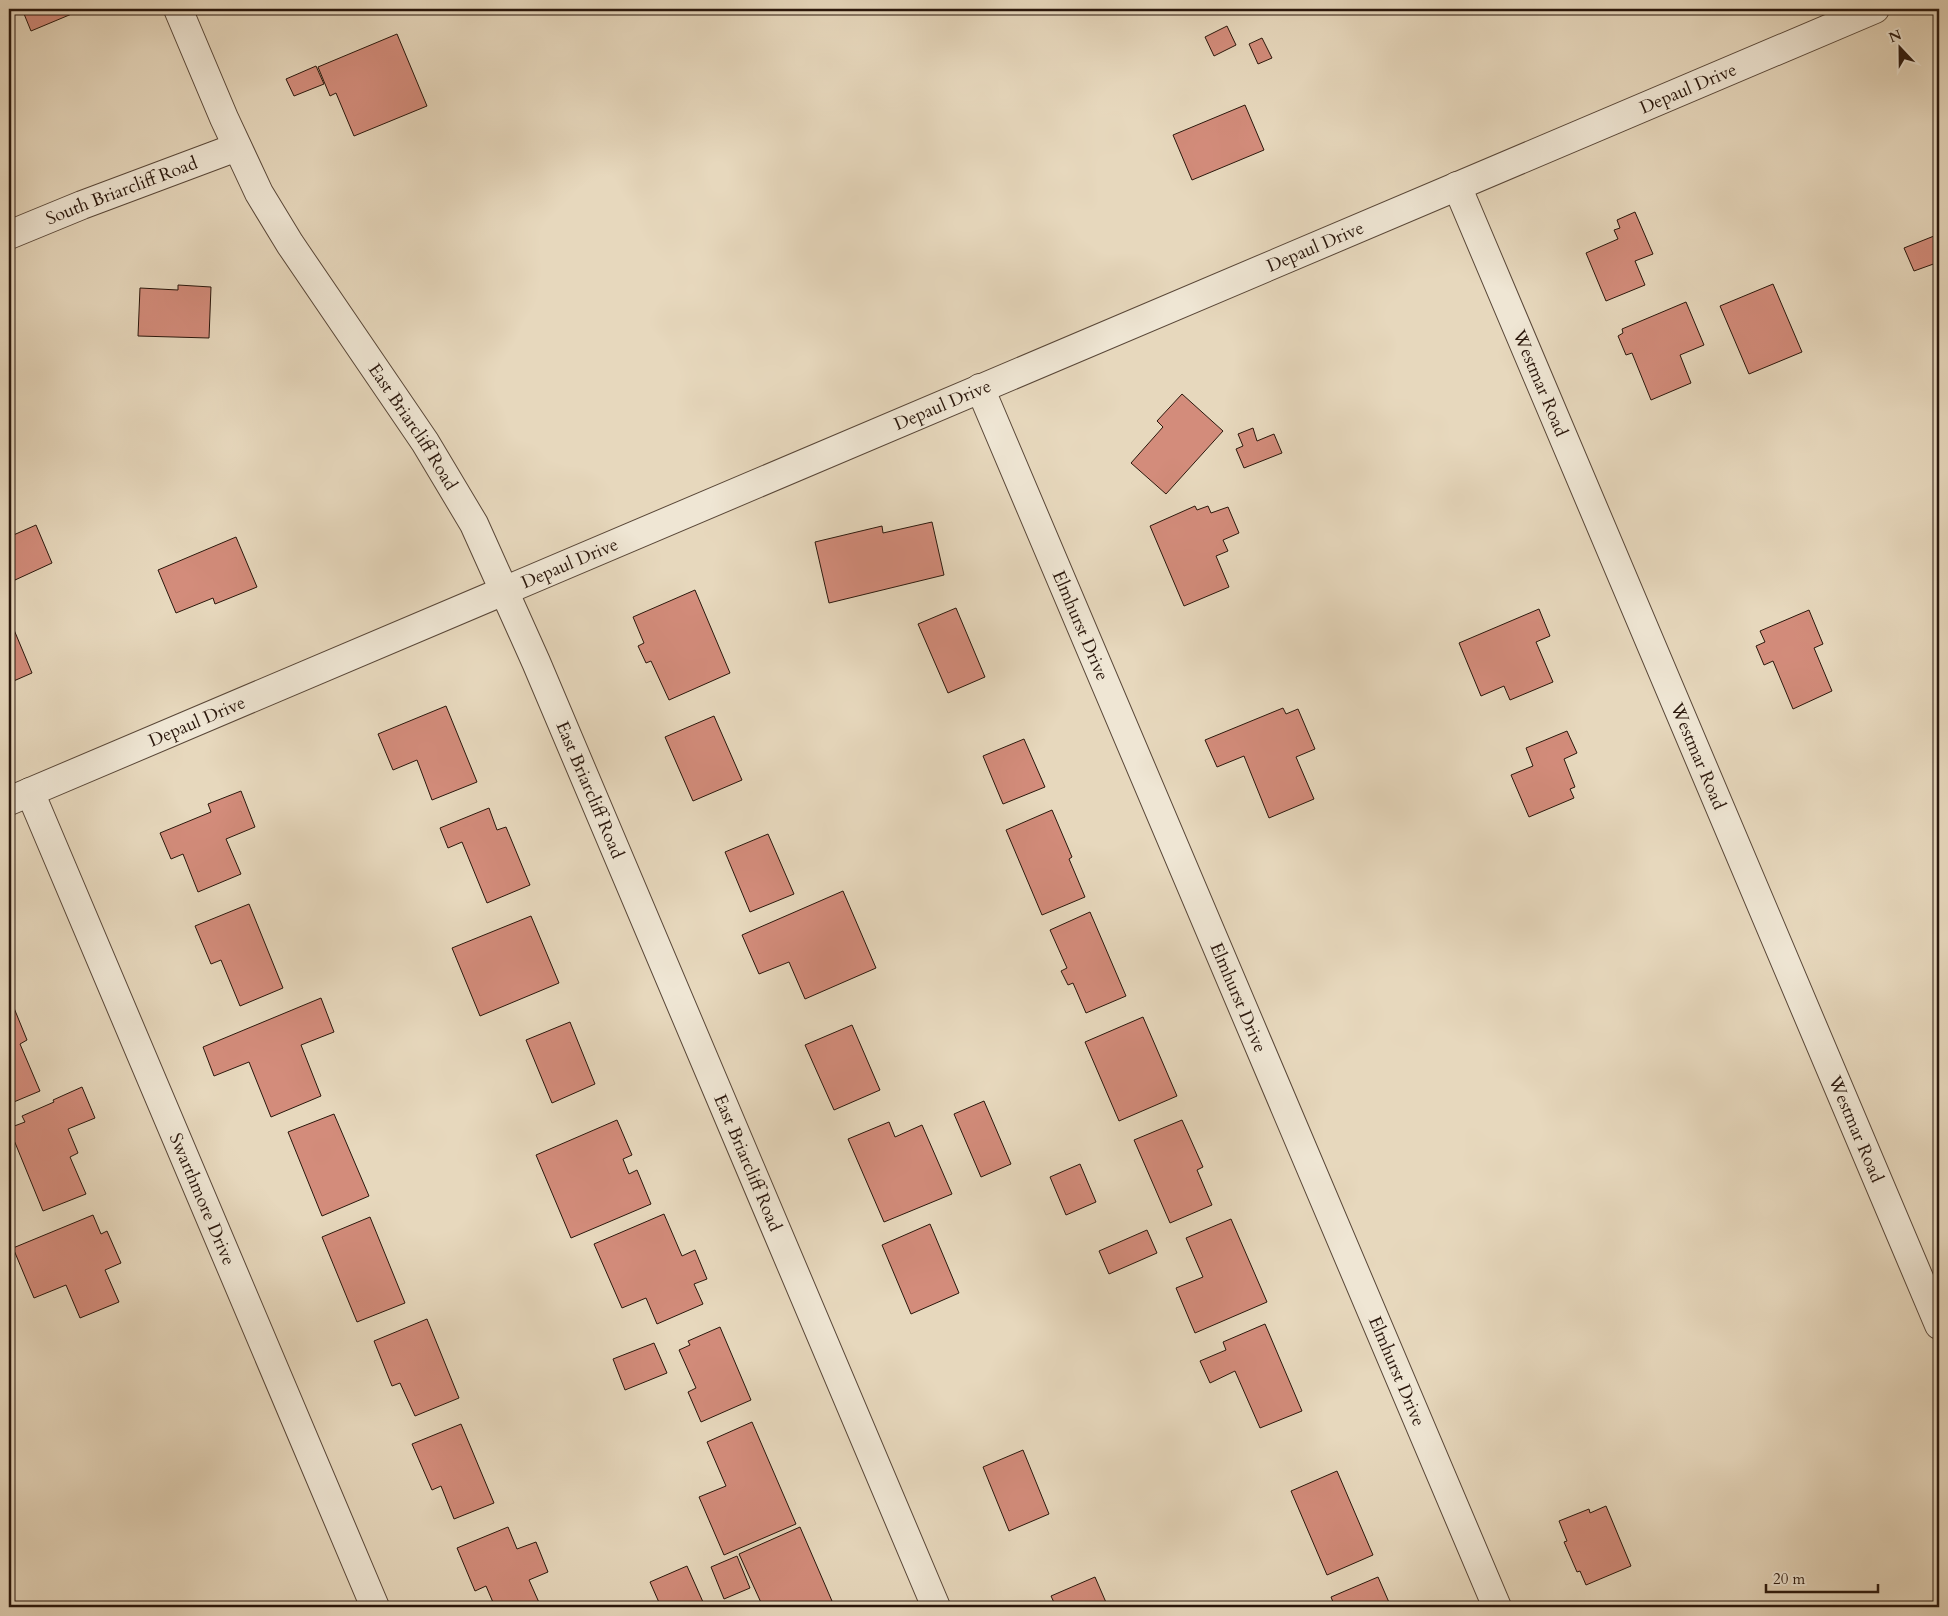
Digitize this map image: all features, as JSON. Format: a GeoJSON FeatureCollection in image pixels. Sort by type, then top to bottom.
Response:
{"type":"FeatureCollection","features":[{"type":"Feature","properties":{"kind":"street","name":"East Briarcliff Road"},"geometry":{"type":"LineString","coordinates":[[178,9],[237,147],[260,193],[290,244],[429,449],[474,524],[505,591],[936,1607]]}},
{"type":"Feature","properties":{"kind":"street","name":"Depaul Drive"},"geometry":{"type":"LineString","coordinates":[[19,796],[1875,9]]}},
{"type":"Feature","properties":{"kind":"street","name":"South Briarcliff Road"},"geometry":{"type":"LineString","coordinates":[[9,235],[82,205],[237,147]]}},
{"type":"Feature","properties":{"kind":"street","name":"Westmar Road"},"geometry":{"type":"LineString","coordinates":[[1457,186],[1939,1325]]}},
{"type":"Feature","properties":{"kind":"street","name":"Elmhurst Drive"},"geometry":{"type":"LineString","coordinates":[[980,388],[1497,1607]]}},
{"type":"Feature","properties":{"kind":"street","name":"Swarthmore Drive"},"geometry":{"type":"LineString","coordinates":[[19,796],[375,1607]]}},
{"type":"Feature","properties":{"kind":"building"},"geometry":{"type":"Polygon","coordinates":[[[22,9],[72,9],[74,13],[31,31],[22,9]]]}},
{"type":"Feature","properties":{"kind":"building"},"geometry":{"type":"Polygon","coordinates":[[[1227,26],[1236,45],[1214,56],[1205,37],[1227,26]]]}},
{"type":"Feature","properties":{"kind":"building"},"geometry":{"type":"Polygon","coordinates":[[[397,34],[427,106],[354,136],[336,93],[330,96],[318,67],[397,34]]]}},
{"type":"Feature","properties":{"kind":"building"},"geometry":{"type":"Polygon","coordinates":[[[1262,38],[1272,58],[1258,64],[1249,44],[1262,38]]]}},
{"type":"Feature","properties":{"kind":"building"},"geometry":{"type":"Polygon","coordinates":[[[316,66],[324,84],[294,96],[286,79],[316,66]]]}},
{"type":"Feature","properties":{"kind":"building"},"geometry":{"type":"Polygon","coordinates":[[[1245,105],[1264,150],[1192,180],[1173,135],[1245,105]]]}},
{"type":"Feature","properties":{"kind":"building"},"geometry":{"type":"Polygon","coordinates":[[[1635,212],[1653,254],[1635,261],[1645,285],[1606,301],[1586,253],[1618,239],[1614,230],[1620,228],[1617,220],[1635,212]]]}},
{"type":"Feature","properties":{"kind":"building"},"geometry":{"type":"Polygon","coordinates":[[[1939,234],[1939,262],[1914,271],[1904,248],[1939,234]]]}},
{"type":"Feature","properties":{"kind":"building"},"geometry":{"type":"Polygon","coordinates":[[[1773,284],[1802,352],[1749,374],[1720,306],[1773,284]]]}},
{"type":"Feature","properties":{"kind":"building"},"geometry":{"type":"Polygon","coordinates":[[[178,285],[211,287],[209,338],[138,336],[140,288],[178,290],[178,285]]]}},
{"type":"Feature","properties":{"kind":"building"},"geometry":{"type":"Polygon","coordinates":[[[1686,302],[1704,345],[1680,355],[1691,383],[1651,400],[1632,353],[1626,355],[1618,336],[1623,333],[1622,329],[1686,302]]]}},
{"type":"Feature","properties":{"kind":"building"},"geometry":{"type":"Polygon","coordinates":[[[1182,394],[1223,431],[1166,494],[1131,463],[1163,427],[1157,421],[1182,394]]]}},
{"type":"Feature","properties":{"kind":"building"},"geometry":{"type":"Polygon","coordinates":[[[1253,428],[1257,441],[1274,434],[1282,453],[1244,468],[1236,449],[1243,446],[1238,434],[1253,428]]]}},
{"type":"Feature","properties":{"kind":"building"},"geometry":{"type":"Polygon","coordinates":[[[1195,506],[1197,510],[1208,506],[1211,513],[1228,507],[1239,533],[1223,540],[1228,551],[1216,556],[1229,587],[1184,606],[1150,526],[1195,506]]]}},
{"type":"Feature","properties":{"kind":"building"},"geometry":{"type":"Polygon","coordinates":[[[932,522],[944,575],[829,603],[815,542],[882,526],[883,533],[932,522]]]}},
{"type":"Feature","properties":{"kind":"building"},"geometry":{"type":"Polygon","coordinates":[[[36,525],[52,563],[15,580],[9,566],[9,537],[36,525]]]}},
{"type":"Feature","properties":{"kind":"building"},"geometry":{"type":"Polygon","coordinates":[[[236,537],[257,587],[215,604],[213,598],[176,613],[158,570],[236,537]]]}},
{"type":"Feature","properties":{"kind":"building"},"geometry":{"type":"Polygon","coordinates":[[[695,590],[730,673],[669,700],[651,661],[646,663],[638,646],[644,643],[633,617],[695,590]]]}},
{"type":"Feature","properties":{"kind":"building"},"geometry":{"type":"Polygon","coordinates":[[[956,608],[985,677],[948,693],[918,624],[956,608]]]}},
{"type":"Feature","properties":{"kind":"building"},"geometry":{"type":"Polygon","coordinates":[[[1539,609],[1550,636],[1536,642],[1553,682],[1510,700],[1504,686],[1481,696],[1459,643],[1539,609]]]}},
{"type":"Feature","properties":{"kind":"building"},"geometry":{"type":"Polygon","coordinates":[[[1809,610],[1823,644],[1814,648],[1832,691],[1793,709],[1773,661],[1764,665],[1756,646],[1765,642],[1760,631],[1809,610]]]}},
{"type":"Feature","properties":{"kind":"building"},"geometry":{"type":"Polygon","coordinates":[[[12,625],[32,673],[9,683],[9,626],[12,625]]]}},
{"type":"Feature","properties":{"kind":"building"},"geometry":{"type":"Polygon","coordinates":[[[446,706],[477,782],[432,800],[417,760],[393,770],[378,734],[446,706]]]}},
{"type":"Feature","properties":{"kind":"building"},"geometry":{"type":"Polygon","coordinates":[[[1283,708],[1286,714],[1298,709],[1315,749],[1296,757],[1314,799],[1269,818],[1244,756],[1217,767],[1205,740],[1283,708]]]}},
{"type":"Feature","properties":{"kind":"building"},"geometry":{"type":"Polygon","coordinates":[[[714,716],[742,780],[693,801],[665,737],[714,716]]]}},
{"type":"Feature","properties":{"kind":"building"},"geometry":{"type":"Polygon","coordinates":[[[1567,731],[1577,753],[1564,759],[1575,787],[1570,789],[1574,798],[1529,817],[1511,775],[1533,766],[1526,748],[1567,731]]]}},
{"type":"Feature","properties":{"kind":"building"},"geometry":{"type":"Polygon","coordinates":[[[1024,739],[1045,787],[1003,804],[983,756],[1024,739]]]}},
{"type":"Feature","properties":{"kind":"building"},"geometry":{"type":"Polygon","coordinates":[[[241,791],[255,827],[226,839],[241,874],[198,892],[183,854],[171,859],[160,833],[211,812],[208,804],[241,791]]]}},
{"type":"Feature","properties":{"kind":"building"},"geometry":{"type":"Polygon","coordinates":[[[489,808],[497,830],[506,827],[530,885],[487,903],[462,842],[448,848],[440,828],[489,808]]]}},
{"type":"Feature","properties":{"kind":"building"},"geometry":{"type":"Polygon","coordinates":[[[1052,810],[1072,857],[1069,859],[1085,897],[1042,915],[1006,830],[1052,810]]]}},
{"type":"Feature","properties":{"kind":"building"},"geometry":{"type":"Polygon","coordinates":[[[768,834],[794,894],[750,912],[725,852],[768,834]]]}},
{"type":"Feature","properties":{"kind":"building"},"geometry":{"type":"Polygon","coordinates":[[[843,891],[876,968],[805,999],[789,962],[759,974],[742,935],[843,891]]]}},
{"type":"Feature","properties":{"kind":"building"},"geometry":{"type":"Polygon","coordinates":[[[249,904],[283,988],[240,1006],[221,960],[211,964],[195,926],[249,904]]]}},
{"type":"Feature","properties":{"kind":"building"},"geometry":{"type":"Polygon","coordinates":[[[1090,912],[1126,996],[1086,1013],[1073,983],[1068,985],[1061,971],[1067,968],[1050,930],[1090,912]]]}},
{"type":"Feature","properties":{"kind":"building"},"geometry":{"type":"Polygon","coordinates":[[[531,916],[559,983],[480,1016],[452,948],[531,916]]]}},
{"type":"Feature","properties":{"kind":"building"},"geometry":{"type":"Polygon","coordinates":[[[321,998],[334,1032],[301,1045],[321,1096],[271,1117],[249,1062],[214,1076],[203,1047],[321,998]]]}},
{"type":"Feature","properties":{"kind":"building"},"geometry":{"type":"Polygon","coordinates":[[[14,1008],[27,1040],[20,1044],[40,1091],[9,1104],[9,1010],[14,1008]]]}},
{"type":"Feature","properties":{"kind":"building"},"geometry":{"type":"Polygon","coordinates":[[[1143,1017],[1177,1096],[1119,1121],[1085,1042],[1143,1017]]]}},
{"type":"Feature","properties":{"kind":"building"},"geometry":{"type":"Polygon","coordinates":[[[570,1022],[595,1084],[552,1103],[526,1040],[570,1022]]]}},
{"type":"Feature","properties":{"kind":"building"},"geometry":{"type":"Polygon","coordinates":[[[852,1025],[880,1090],[834,1110],[805,1045],[852,1025]]]}},
{"type":"Feature","properties":{"kind":"building"},"geometry":{"type":"Polygon","coordinates":[[[82,1087],[95,1118],[68,1129],[78,1153],[70,1157],[86,1194],[43,1211],[9,1128],[25,1122],[22,1116],[82,1087]]]}},
{"type":"Feature","properties":{"kind":"building"},"geometry":{"type":"Polygon","coordinates":[[[984,1101],[1011,1164],[981,1177],[954,1114],[984,1101]]]}},
{"type":"Feature","properties":{"kind":"building"},"geometry":{"type":"Polygon","coordinates":[[[334,1114],[369,1196],[322,1216],[288,1132],[334,1114]]]}},
{"type":"Feature","properties":{"kind":"building"},"geometry":{"type":"Polygon","coordinates":[[[617,1120],[632,1155],[623,1159],[629,1174],[637,1170],[651,1204],[571,1238],[536,1155],[617,1120]]]}},
{"type":"Feature","properties":{"kind":"building"},"geometry":{"type":"Polygon","coordinates":[[[1182,1120],[1203,1167],[1197,1170],[1212,1205],[1170,1223],[1134,1140],[1182,1120]]]}},
{"type":"Feature","properties":{"kind":"building"},"geometry":{"type":"Polygon","coordinates":[[[889,1122],[895,1137],[922,1125],[952,1194],[884,1222],[848,1139],[889,1122]]]}},
{"type":"Feature","properties":{"kind":"building"},"geometry":{"type":"Polygon","coordinates":[[[1080,1164],[1096,1202],[1066,1215],[1050,1177],[1080,1164]]]}},
{"type":"Feature","properties":{"kind":"building"},"geometry":{"type":"Polygon","coordinates":[[[664,1214],[682,1256],[695,1250],[707,1279],[694,1284],[703,1304],[657,1324],[646,1298],[622,1308],[594,1244],[664,1214]]]}},
{"type":"Feature","properties":{"kind":"building"},"geometry":{"type":"Polygon","coordinates":[[[93,1215],[101,1234],[107,1231],[121,1263],[105,1270],[119,1302],[80,1318],[66,1285],[34,1298],[13,1248],[93,1215]]]}},
{"type":"Feature","properties":{"kind":"building"},"geometry":{"type":"Polygon","coordinates":[[[370,1217],[405,1303],[357,1322],[322,1237],[370,1217]]]}},
{"type":"Feature","properties":{"kind":"building"},"geometry":{"type":"Polygon","coordinates":[[[1231,1219],[1267,1302],[1195,1333],[1176,1288],[1203,1277],[1186,1238],[1231,1219]]]}},
{"type":"Feature","properties":{"kind":"building"},"geometry":{"type":"Polygon","coordinates":[[[930,1224],[959,1293],[911,1314],[882,1245],[930,1224]]]}},
{"type":"Feature","properties":{"kind":"building"},"geometry":{"type":"Polygon","coordinates":[[[1147,1230],[1157,1253],[1109,1274],[1099,1251],[1147,1230]]]}},
{"type":"Feature","properties":{"kind":"building"},"geometry":{"type":"Polygon","coordinates":[[[427,1319],[459,1398],[415,1416],[400,1383],[392,1386],[374,1341],[427,1319]]]}},
{"type":"Feature","properties":{"kind":"building"},"geometry":{"type":"Polygon","coordinates":[[[1265,1324],[1302,1411],[1260,1428],[1235,1371],[1210,1383],[1200,1361],[1226,1350],[1223,1342],[1265,1324]]]}},
{"type":"Feature","properties":{"kind":"building"},"geometry":{"type":"Polygon","coordinates":[[[720,1327],[751,1400],[701,1422],[688,1392],[696,1388],[679,1350],[690,1345],[688,1341],[720,1327]]]}},
{"type":"Feature","properties":{"kind":"building"},"geometry":{"type":"Polygon","coordinates":[[[654,1343],[667,1373],[625,1390],[613,1359],[654,1343]]]}},
{"type":"Feature","properties":{"kind":"building"},"geometry":{"type":"Polygon","coordinates":[[[752,1422],[796,1524],[724,1555],[699,1497],[726,1486],[707,1442],[752,1422]]]}},
{"type":"Feature","properties":{"kind":"building"},"geometry":{"type":"Polygon","coordinates":[[[461,1424],[494,1503],[454,1519],[441,1486],[432,1490],[412,1444],[461,1424]]]}},
{"type":"Feature","properties":{"kind":"building"},"geometry":{"type":"Polygon","coordinates":[[[1023,1450],[1049,1514],[1009,1531],[983,1467],[1023,1450]]]}},
{"type":"Feature","properties":{"kind":"building"},"geometry":{"type":"Polygon","coordinates":[[[1337,1471],[1373,1555],[1327,1575],[1291,1491],[1337,1471]]]}},
{"type":"Feature","properties":{"kind":"building"},"geometry":{"type":"Polygon","coordinates":[[[1606,1506],[1631,1566],[1586,1585],[1580,1571],[1577,1572],[1564,1542],[1567,1541],[1559,1521],[1589,1509],[1590,1513],[1606,1506]]]}},
{"type":"Feature","properties":{"kind":"building"},"geometry":{"type":"Polygon","coordinates":[[[508,1527],[517,1549],[536,1542],[548,1572],[529,1580],[541,1607],[495,1607],[486,1586],[475,1591],[457,1548],[508,1527]]]}},
{"type":"Feature","properties":{"kind":"building"},"geometry":{"type":"Polygon","coordinates":[[[800,1527],[832,1601],[819,1607],[763,1607],[739,1554],[800,1527]]]}},
{"type":"Feature","properties":{"kind":"building"},"geometry":{"type":"Polygon","coordinates":[[[737,1556],[750,1588],[724,1599],[711,1567],[737,1556]]]}},
{"type":"Feature","properties":{"kind":"building"},"geometry":{"type":"Polygon","coordinates":[[[687,1566],[703,1602],[691,1607],[661,1607],[650,1582],[687,1566]]]}},
{"type":"Feature","properties":{"kind":"building"},"geometry":{"type":"Polygon","coordinates":[[[1095,1577],[1108,1607],[1056,1607],[1051,1596],[1095,1577]]]}},
{"type":"Feature","properties":{"kind":"building"},"geometry":{"type":"Polygon","coordinates":[[[1378,1577],[1391,1607],[1335,1607],[1331,1597],[1378,1577]]]}}]}
